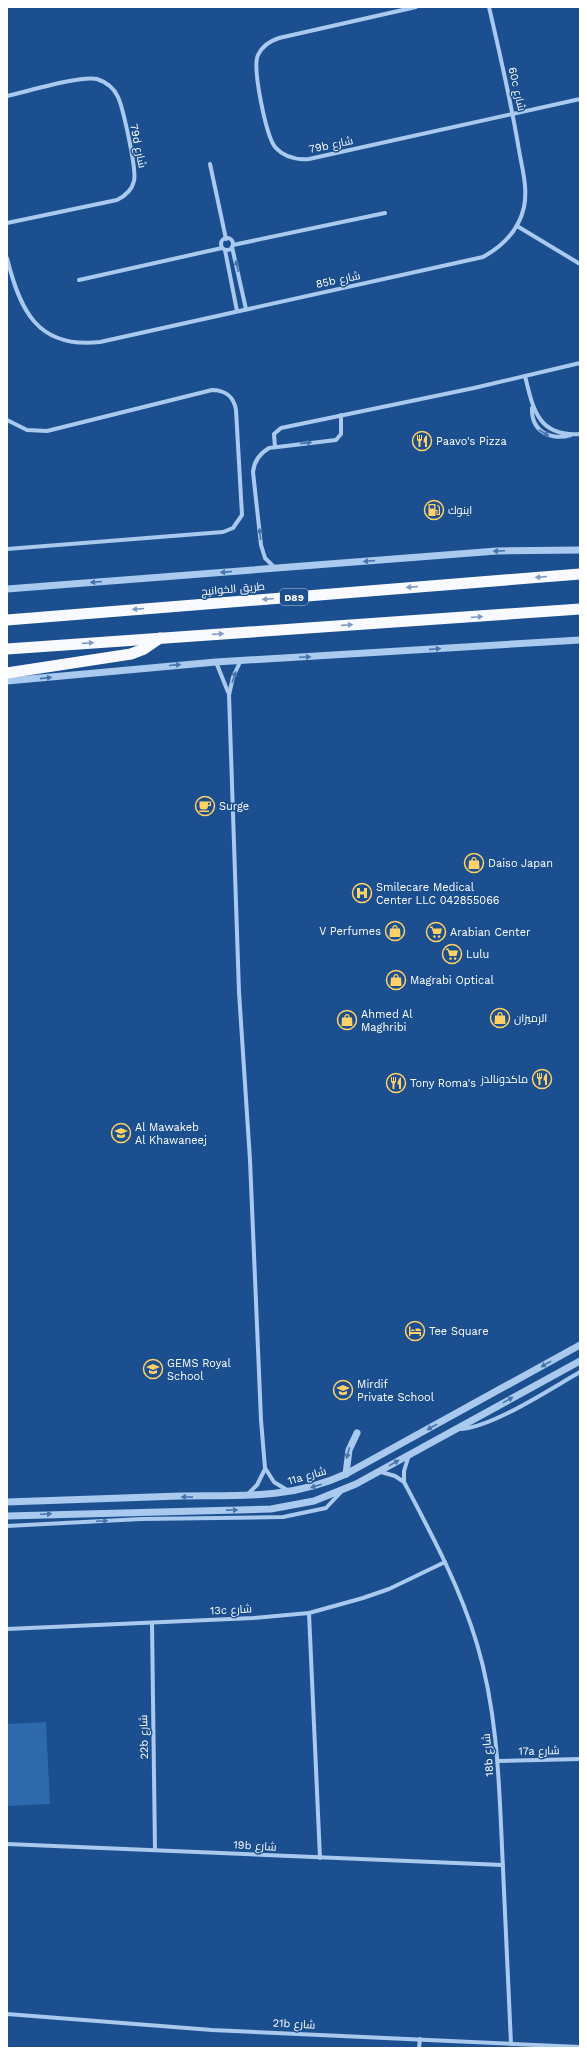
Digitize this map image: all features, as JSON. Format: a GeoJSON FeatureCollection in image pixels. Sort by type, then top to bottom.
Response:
{"type":"FeatureCollection","features":[{"type":"Feature","properties":{"kind":"highway","name":"طريق الخوانيج"},"geometry":{"type":"LineString","coordinates":[[7,620],[580,574]]}},
{"type":"Feature","properties":{"kind":"highway"},"geometry":{"type":"LineString","coordinates":[[7,648],[580,610]]}},
{"type":"Feature","properties":{"kind":"highway"},"geometry":{"type":"LineString","coordinates":[[7,673],[131,654],[144,649],[160,638]]}},
{"type":"Feature","properties":{"kind":"street","name":"79b شارع"},"geometry":{"type":"LineString","coordinates":[[416,7],[279,38],[267,44],[258,55],[255,68],[269,135],[276,148],[294,159],[309,159],[580,99]]}},
{"type":"Feature","properties":{"kind":"street","name":"60c شارع"},"geometry":{"type":"LineString","coordinates":[[489,7],[513,114],[524,176]]}},
{"type":"Feature","properties":{"kind":"street","name":"79d شارع"},"geometry":{"type":"LineString","coordinates":[[7,96],[90,78],[106,83],[113,89],[120,105],[135,175],[132,188],[123,198],[7,223]]}},
{"type":"Feature","properties":{"kind":"street"},"geometry":{"type":"LineString","coordinates":[[210,164],[226,238]]}},
{"type":"Feature","properties":{"kind":"street","name":"85b شارع"},"geometry":{"type":"LineString","coordinates":[[7,258],[19,298],[26,313],[37,326],[51,336],[67,342],[84,344],[100,342],[472,261],[493,252],[510,236],[517,226],[524,207],[524,176]]}},
{"type":"Feature","properties":{"kind":"street"},"geometry":{"type":"LineString","coordinates":[[79,280],[385,213]]}},
{"type":"Feature","properties":{"kind":"street"},"geometry":{"type":"LineString","coordinates":[[517,226],[580,264]]}},
{"type":"Feature","properties":{"kind":"street"},"geometry":{"type":"LineString","coordinates":[[226,238],[231,240],[233,246],[246,309]]}},
{"type":"Feature","properties":{"kind":"street"},"geometry":{"type":"LineString","coordinates":[[226,238],[222,242],[237,311]]}},
{"type":"Feature","properties":{"kind":"street"},"geometry":{"type":"LineString","coordinates":[[275,447],[274,434],[278,429],[580,364]]}},
{"type":"Feature","properties":{"kind":"street"},"geometry":{"type":"LineString","coordinates":[[525,376],[532,405],[533,420],[542,433],[559,438],[578,434]]}},
{"type":"Feature","properties":{"kind":"street"},"geometry":{"type":"LineString","coordinates":[[7,420],[27,430],[47,431],[212,390],[222,391],[230,396],[236,410],[242,509],[240,520],[237,524],[233,528],[223,532],[7,549]]}},
{"type":"Feature","properties":{"kind":"street"},"geometry":{"type":"LineString","coordinates":[[532,405],[538,417],[548,427],[561,433],[578,434]]}},
{"type":"Feature","properties":{"kind":"street"},"geometry":{"type":"LineString","coordinates":[[275,568],[265,558],[262,552],[253,472],[256,461],[264,451],[275,447],[336,440],[341,434],[341,415]]}},
{"type":"Feature","properties":{"kind":"street"},"geometry":{"type":"LineString","coordinates":[[7,589],[497,551],[580,550]]}},
{"type":"Feature","properties":{"kind":"street"},"geometry":{"type":"LineString","coordinates":[[7,682],[241,660],[580,640]]}},
{"type":"Feature","properties":{"kind":"street"},"geometry":{"type":"LineString","coordinates":[[241,660],[233,677],[229,694],[239,992],[250,1160],[261,1420],[265,1468],[258,1485],[244,1497]]}},
{"type":"Feature","properties":{"kind":"street"},"geometry":{"type":"LineString","coordinates":[[216,662],[229,694]]}},
{"type":"Feature","properties":{"kind":"street","name":"11a شارع"},"geometry":{"type":"LineString","coordinates":[[7,1502],[181,1496],[244,1497],[294,1491],[320,1485],[346,1474],[580,1345]]}},
{"type":"Feature","properties":{"kind":"street"},"geometry":{"type":"LineString","coordinates":[[7,1516],[270,1509],[314,1501],[342,1490],[379,1471],[580,1361]]}},
{"type":"Feature","properties":{"kind":"street"},"geometry":{"type":"LineString","coordinates":[[456,1429],[474,1427],[490,1422],[580,1372]]}},
{"type":"Feature","properties":{"kind":"street"},"geometry":{"type":"LineString","coordinates":[[346,1474],[349,1450],[356,1434]]}},
{"type":"Feature","properties":{"kind":"street"},"geometry":{"type":"LineString","coordinates":[[379,1471],[390,1474],[404,1482],[404,1471],[409,1454]]}},
{"type":"Feature","properties":{"kind":"street"},"geometry":{"type":"LineString","coordinates":[[265,1468],[274,1482],[283,1488],[294,1491]]}},
{"type":"Feature","properties":{"kind":"street","name":"18b شارع"},"geometry":{"type":"LineString","coordinates":[[404,1482],[458,1588],[479,1652],[491,1702],[498,1761],[512,2044]]}},
{"type":"Feature","properties":{"kind":"street"},"geometry":{"type":"LineString","coordinates":[[7,1526],[141,1519],[283,1517],[326,1508],[342,1490]]}},
{"type":"Feature","properties":{"kind":"street","name":"13c شارع"},"geometry":{"type":"LineString","coordinates":[[7,1629],[272,1617],[309,1612],[363,1598],[389,1589],[445,1562]]}},
{"type":"Feature","properties":{"kind":"street"},"geometry":{"type":"LineString","coordinates":[[309,1612],[320,1858]]}},
{"type":"Feature","properties":{"kind":"street","name":"22b شارع"},"geometry":{"type":"LineString","coordinates":[[152,1623],[155,1850]]}},
{"type":"Feature","properties":{"kind":"street","name":"17a شارع"},"geometry":{"type":"LineString","coordinates":[[498,1761],[580,1759]]}},
{"type":"Feature","properties":{"kind":"street","name":"19b شارع"},"geometry":{"type":"LineString","coordinates":[[7,1844],[503,1865]]}},
{"type":"Feature","properties":{"kind":"street","name":"21b شارع"},"geometry":{"type":"LineString","coordinates":[[7,2014],[212,2030],[580,2047]]}},
{"type":"Feature","properties":{"kind":"street"},"geometry":{"type":"LineString","coordinates":[[420,2039],[420,2048]]}},
{"type":"Feature","properties":{"kind":"shaded area"},"geometry":{"type":"Polygon","coordinates":[[[46,1722],[50,1804],[7,1806],[7,1724],[46,1722]]]}},
{"type":"Feature","properties":{"kind":"place","name":"Paavo's Pizza"},"geometry":{"type":"Point","coordinates":[422,441]}},
{"type":"Feature","properties":{"kind":"place","name":"اينوك"},"geometry":{"type":"Point","coordinates":[434,510]}},
{"type":"Feature","properties":{"kind":"place","name":"Surge"},"geometry":{"type":"Point","coordinates":[205,806]}},
{"type":"Feature","properties":{"kind":"place","name":"Daiso Japan"},"geometry":{"type":"Point","coordinates":[474,863]}},
{"type":"Feature","properties":{"kind":"place","name":"Smilecare Medical Center LLC 042855066"},"geometry":{"type":"Point","coordinates":[362,893]}},
{"type":"Feature","properties":{"kind":"place","name":"V Perfumes"},"geometry":{"type":"Point","coordinates":[395,931]}},
{"type":"Feature","properties":{"kind":"place","name":"Arabian Center"},"geometry":{"type":"Point","coordinates":[436,932]}},
{"type":"Feature","properties":{"kind":"place","name":"Lulu"},"geometry":{"type":"Point","coordinates":[452,954]}},
{"type":"Feature","properties":{"kind":"place","name":"Magrabi Optical"},"geometry":{"type":"Point","coordinates":[396,980]}},
{"type":"Feature","properties":{"kind":"place","name":"الرميزان"},"geometry":{"type":"Point","coordinates":[500,1018]}},
{"type":"Feature","properties":{"kind":"place","name":"Ahmed Al Maghribi"},"geometry":{"type":"Point","coordinates":[347,1020]}},
{"type":"Feature","properties":{"kind":"place","name":"ماكدونالدز"},"geometry":{"type":"Point","coordinates":[542,1079]}},
{"type":"Feature","properties":{"kind":"place","name":"Tony Roma's"},"geometry":{"type":"Point","coordinates":[396,1083]}},
{"type":"Feature","properties":{"kind":"place","name":"Al Mawakeb Al Khawaneej"},"geometry":{"type":"Point","coordinates":[121,1133]}},
{"type":"Feature","properties":{"kind":"place","name":"Tee Square"},"geometry":{"type":"Point","coordinates":[415,1331]}},
{"type":"Feature","properties":{"kind":"place","name":"GEMS Royal School"},"geometry":{"type":"Point","coordinates":[153,1369]}},
{"type":"Feature","properties":{"kind":"place","name":"Mirdif Private School"},"geometry":{"type":"Point","coordinates":[343,1390]}}]}
